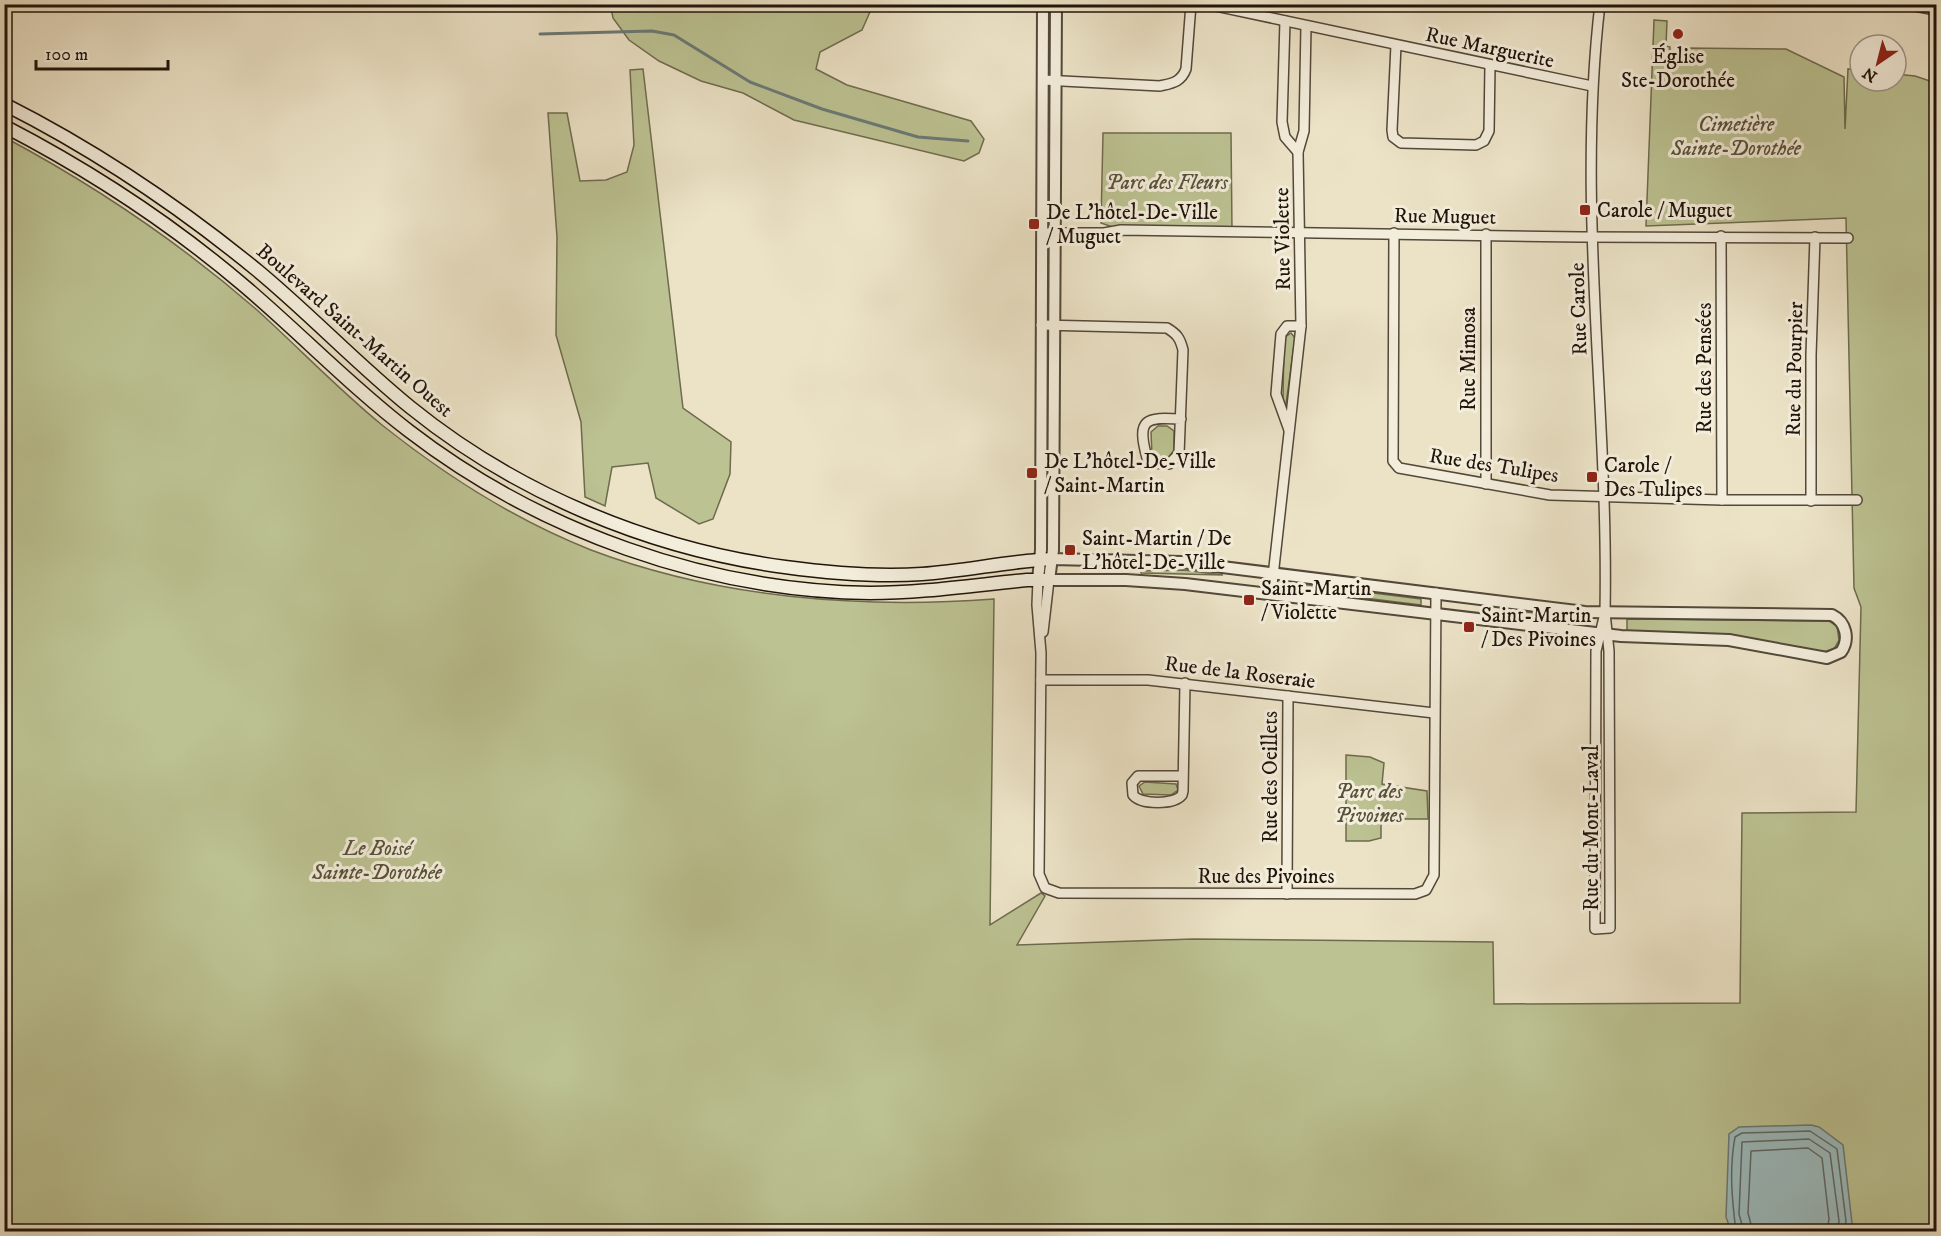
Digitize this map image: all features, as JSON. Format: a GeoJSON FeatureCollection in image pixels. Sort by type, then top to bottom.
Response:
{"type":"FeatureCollection","features":[{"type":"Feature","properties":{"kind":"main road","name":"Boulevard Saint-Martin Ouest"},"geometry":{"type":"LineString","coordinates":[[4,104],[108,162],[213,235],[276,286],[384,385],[445,434],[528,484],[583,510],[681,545],[752,561],[810,570],[915,574],[1046,559]]}},
{"type":"Feature","properties":{"kind":"main road","name":"Boulevard Saint-Martin Ouest"},"geometry":{"type":"LineString","coordinates":[[4,126],[99,180],[201,251],[268,306],[372,401],[429,446],[497,490],[567,525],[670,562],[783,586],[891,593],[1044,580]]}},
{"type":"Feature","properties":{"kind":"street"},"geometry":{"type":"LineString","coordinates":[[1043,4],[1041,324],[1046,559]]}},
{"type":"Feature","properties":{"kind":"street"},"geometry":{"type":"LineString","coordinates":[[1044,580],[1054,325],[1056,4]]}},
{"type":"Feature","properties":{"kind":"street"},"geometry":{"type":"LineString","coordinates":[[1043,80],[1160,86],[1174,83],[1182,78],[1186,69],[1191,4]]}},
{"type":"Feature","properties":{"kind":"street","name":"Rue Marguerite"},"geometry":{"type":"LineString","coordinates":[[1206,4],[1592,87]]}},
{"type":"Feature","properties":{"kind":"street","name":"Rue Carole"},"geometry":{"type":"LineString","coordinates":[[1600,4],[1592,87],[1593,237],[1602,495],[1604,634]]}},
{"type":"Feature","properties":{"kind":"street"},"geometry":{"type":"LineString","coordinates":[[1914,5],[1936,9]]}},
{"type":"Feature","properties":{"kind":"street","name":"Rue Violette"},"geometry":{"type":"LineString","coordinates":[[1284,21],[1282,122],[1285,137],[1298,152]]}},
{"type":"Feature","properties":{"kind":"street","name":"Rue Violette"},"geometry":{"type":"LineString","coordinates":[[1271,594],[1301,326],[1298,152],[1304,131],[1306,26]]}},
{"type":"Feature","properties":{"kind":"street"},"geometry":{"type":"LineString","coordinates":[[1396,45],[1392,130],[1394,137],[1401,143],[1476,145],[1484,141],[1489,131],[1490,65]]}},
{"type":"Feature","properties":{"kind":"street","name":"Rue Muguet"},"geometry":{"type":"LineString","coordinates":[[1042,233],[1104,233],[1121,230],[1593,237],[1848,238]]}},
{"type":"Feature","properties":{"kind":"street","name":"Rue des Tulipes"},"geometry":{"type":"LineString","coordinates":[[1394,233],[1393,461],[1399,468],[1550,495],[1722,500],[1857,500]]}},
{"type":"Feature","properties":{"kind":"street","name":"Rue Mimosa"},"geometry":{"type":"LineString","coordinates":[[1486,234],[1486,484]]}},
{"type":"Feature","properties":{"kind":"street","name":"Rue des Pensées"},"geometry":{"type":"LineString","coordinates":[[1721,236],[1722,500]]}},
{"type":"Feature","properties":{"kind":"street","name":"Rue du Pourpier"},"geometry":{"type":"LineString","coordinates":[[1811,501],[1810,356],[1815,237]]}},
{"type":"Feature","properties":{"kind":"street"},"geometry":{"type":"LineString","coordinates":[[1041,324],[1167,328],[1176,334],[1181,339],[1183,350],[1181,419],[1179,454],[1169,464],[1153,463],[1147,458],[1144,449],[1144,427],[1147,421],[1152,418],[1181,419]]}},
{"type":"Feature","properties":{"kind":"street","name":"Rue Violette"},"geometry":{"type":"LineString","coordinates":[[1289,430],[1276,394],[1281,334],[1287,326],[1301,326]]}},
{"type":"Feature","properties":{"kind":"street","name":"Boulevard Saint-Martin Ouest"},"geometry":{"type":"LineString","coordinates":[[1044,580],[1150,581],[1604,634],[1729,640],[1827,658],[1841,652],[1846,637],[1842,622],[1832,615],[1605,613],[1163,560],[1046,559]]}},
{"type":"Feature","properties":{"kind":"street","name":"Rue des Pivoines"},"geometry":{"type":"LineString","coordinates":[[1044,580],[1036,604],[1041,652],[1039,874],[1045,888],[1059,893],[1415,894],[1428,887],[1434,875],[1436,593]]}},
{"type":"Feature","properties":{"kind":"street","name":"Rue du Mont-Laval"},"geometry":{"type":"LineString","coordinates":[[1604,634],[1610,928],[1595,929],[1596,651],[1604,634]]}},
{"type":"Feature","properties":{"kind":"street","name":"Rue de la Roseraie"},"geometry":{"type":"LineString","coordinates":[[1041,680],[1102,678],[1185,683],[1434,713]]}},
{"type":"Feature","properties":{"kind":"street"},"geometry":{"type":"LineString","coordinates":[[1184,776],[1138,776],[1132,783],[1133,795],[1143,801],[1175,801],[1182,795],[1184,776],[1185,683]]}},
{"type":"Feature","properties":{"kind":"street","name":"Rue des Oeillets"},"geometry":{"type":"LineString","coordinates":[[1287,894],[1288,696]]}},
{"type":"Feature","properties":{"kind":"green space"},"geometry":{"type":"Polygon","coordinates":[[[646,4],[873,5],[862,30],[820,52],[816,69],[847,85],[971,121],[984,139],[979,153],[964,161],[794,120],[743,93],[701,81],[659,61],[629,40],[613,18],[611,8],[646,7],[646,4]]]}},
{"type":"Feature","properties":{"kind":"green space","name":"Le Boisé Sainte-Dorothée"},"geometry":{"type":"Polygon","coordinates":[[[1654,20],[1667,21],[1666,46],[1670,47],[1670,58],[1685,59],[1685,48],[1786,49],[1844,77],[1845,129],[1848,69],[1848,93],[1908,93],[1908,75],[1936,83],[1936,1231],[5,1231],[4,137],[71,175],[167,238],[228,285],[334,383],[406,444],[456,479],[535,525],[591,550],[639,566],[739,589],[841,601],[943,602],[994,599],[990,925],[1041,893],[1045,896],[1017,945],[1193,939],[1493,942],[1494,1004],[1740,1003],[1742,813],[1856,812],[1861,607],[1854,588],[1846,218],[1646,226],[1654,20]]]}},
{"type":"Feature","properties":{"kind":"green space"},"geometry":{"type":"Polygon","coordinates":[[[643,69],[683,408],[731,442],[730,474],[713,519],[699,524],[656,498],[648,463],[612,467],[605,506],[585,497],[581,422],[556,335],[557,237],[548,113],[567,113],[580,181],[606,180],[627,172],[634,145],[630,70],[643,69]]]}},
{"type":"Feature","properties":{"kind":"green space","name":"Parc des Fleurs"},"geometry":{"type":"Polygon","coordinates":[[[1103,133],[1231,133],[1232,231],[1121,230],[1101,223],[1103,133]]]}},
{"type":"Feature","properties":{"kind":"green space"},"geometry":{"type":"Polygon","coordinates":[[[1291,333],[1295,338],[1286,404],[1283,402],[1284,338],[1291,333]]]}},
{"type":"Feature","properties":{"kind":"green space"},"geometry":{"type":"Polygon","coordinates":[[[1045,337],[1050,337],[1050,475],[1044,425],[1045,337]]]}},
{"type":"Feature","properties":{"kind":"green space"},"geometry":{"type":"Polygon","coordinates":[[[1158,426],[1167,426],[1174,431],[1174,450],[1168,458],[1157,458],[1152,455],[1151,432],[1158,426]]]}},
{"type":"Feature","properties":{"kind":"green space"},"geometry":{"type":"Polygon","coordinates":[[[1184,570],[1223,575],[1141,573],[1141,571],[1184,570]]]}},
{"type":"Feature","properties":{"kind":"green space"},"geometry":{"type":"Polygon","coordinates":[[[1285,582],[1421,599],[1421,605],[1284,588],[1285,582]]]}},
{"type":"Feature","properties":{"kind":"green space"},"geometry":{"type":"Polygon","coordinates":[[[1482,611],[1528,612],[1585,620],[1585,625],[1482,611]]]}},
{"type":"Feature","properties":{"kind":"green space"},"geometry":{"type":"Polygon","coordinates":[[[1627,619],[1829,621],[1837,626],[1839,640],[1834,649],[1823,652],[1725,634],[1627,632],[1627,619]]]}},
{"type":"Feature","properties":{"kind":"green space","name":"Parc des Pivoines"},"geometry":{"type":"Polygon","coordinates":[[[1346,755],[1370,757],[1384,763],[1382,784],[1427,791],[1428,819],[1397,819],[1381,823],[1381,838],[1369,841],[1346,841],[1346,755]]]}},
{"type":"Feature","properties":{"kind":"green space"},"geometry":{"type":"Polygon","coordinates":[[[1145,782],[1176,784],[1178,790],[1171,795],[1143,794],[1139,786],[1145,782]]]}},
{"type":"Feature","properties":{"kind":"water"},"geometry":{"type":"Polygon","coordinates":[[[1811,1125],[1819,1127],[1843,1145],[1852,1223],[1849,1231],[1731,1231],[1726,1217],[1729,1134],[1739,1127],[1811,1125]]]}},
{"type":"Feature","properties":{"kind":"waterway"},"geometry":{"type":"LineString","coordinates":[[540,34],[652,31],[674,35],[750,82],[822,109],[918,137],[968,141]]}},
{"type":"Feature","properties":{"kind":"place","name":"Église Ste-Dorothée"},"geometry":{"type":"Point","coordinates":[1678,34]}},
{"type":"Feature","properties":{"kind":"place","name":"Carole / Muguet"},"geometry":{"type":"Point","coordinates":[1585,210]}},
{"type":"Feature","properties":{"kind":"place","name":"De L'hôtel-De-Ville / Muguet"},"geometry":{"type":"Point","coordinates":[1034,224]}},
{"type":"Feature","properties":{"kind":"place","name":"De L'hôtel-De-Ville / Saint-Martin"},"geometry":{"type":"Point","coordinates":[1032,473]}},
{"type":"Feature","properties":{"kind":"place","name":"Carole / Des Tulipes"},"geometry":{"type":"Point","coordinates":[1592,477]}},
{"type":"Feature","properties":{"kind":"place","name":"Saint-Martin / De L'hôtel-De-Ville"},"geometry":{"type":"Point","coordinates":[1070,550]}},
{"type":"Feature","properties":{"kind":"place","name":"Saint-Martin / Violette"},"geometry":{"type":"Point","coordinates":[1249,600]}},
{"type":"Feature","properties":{"kind":"place","name":"Saint-Martin / Des Pivoines"},"geometry":{"type":"Point","coordinates":[1469,627]}},
{"type":"Feature","properties":{"kind":"park label","name":"Cimetière Sainte-Dorothée"},"geometry":{"type":"Point","coordinates":[1736,136]}}]}
